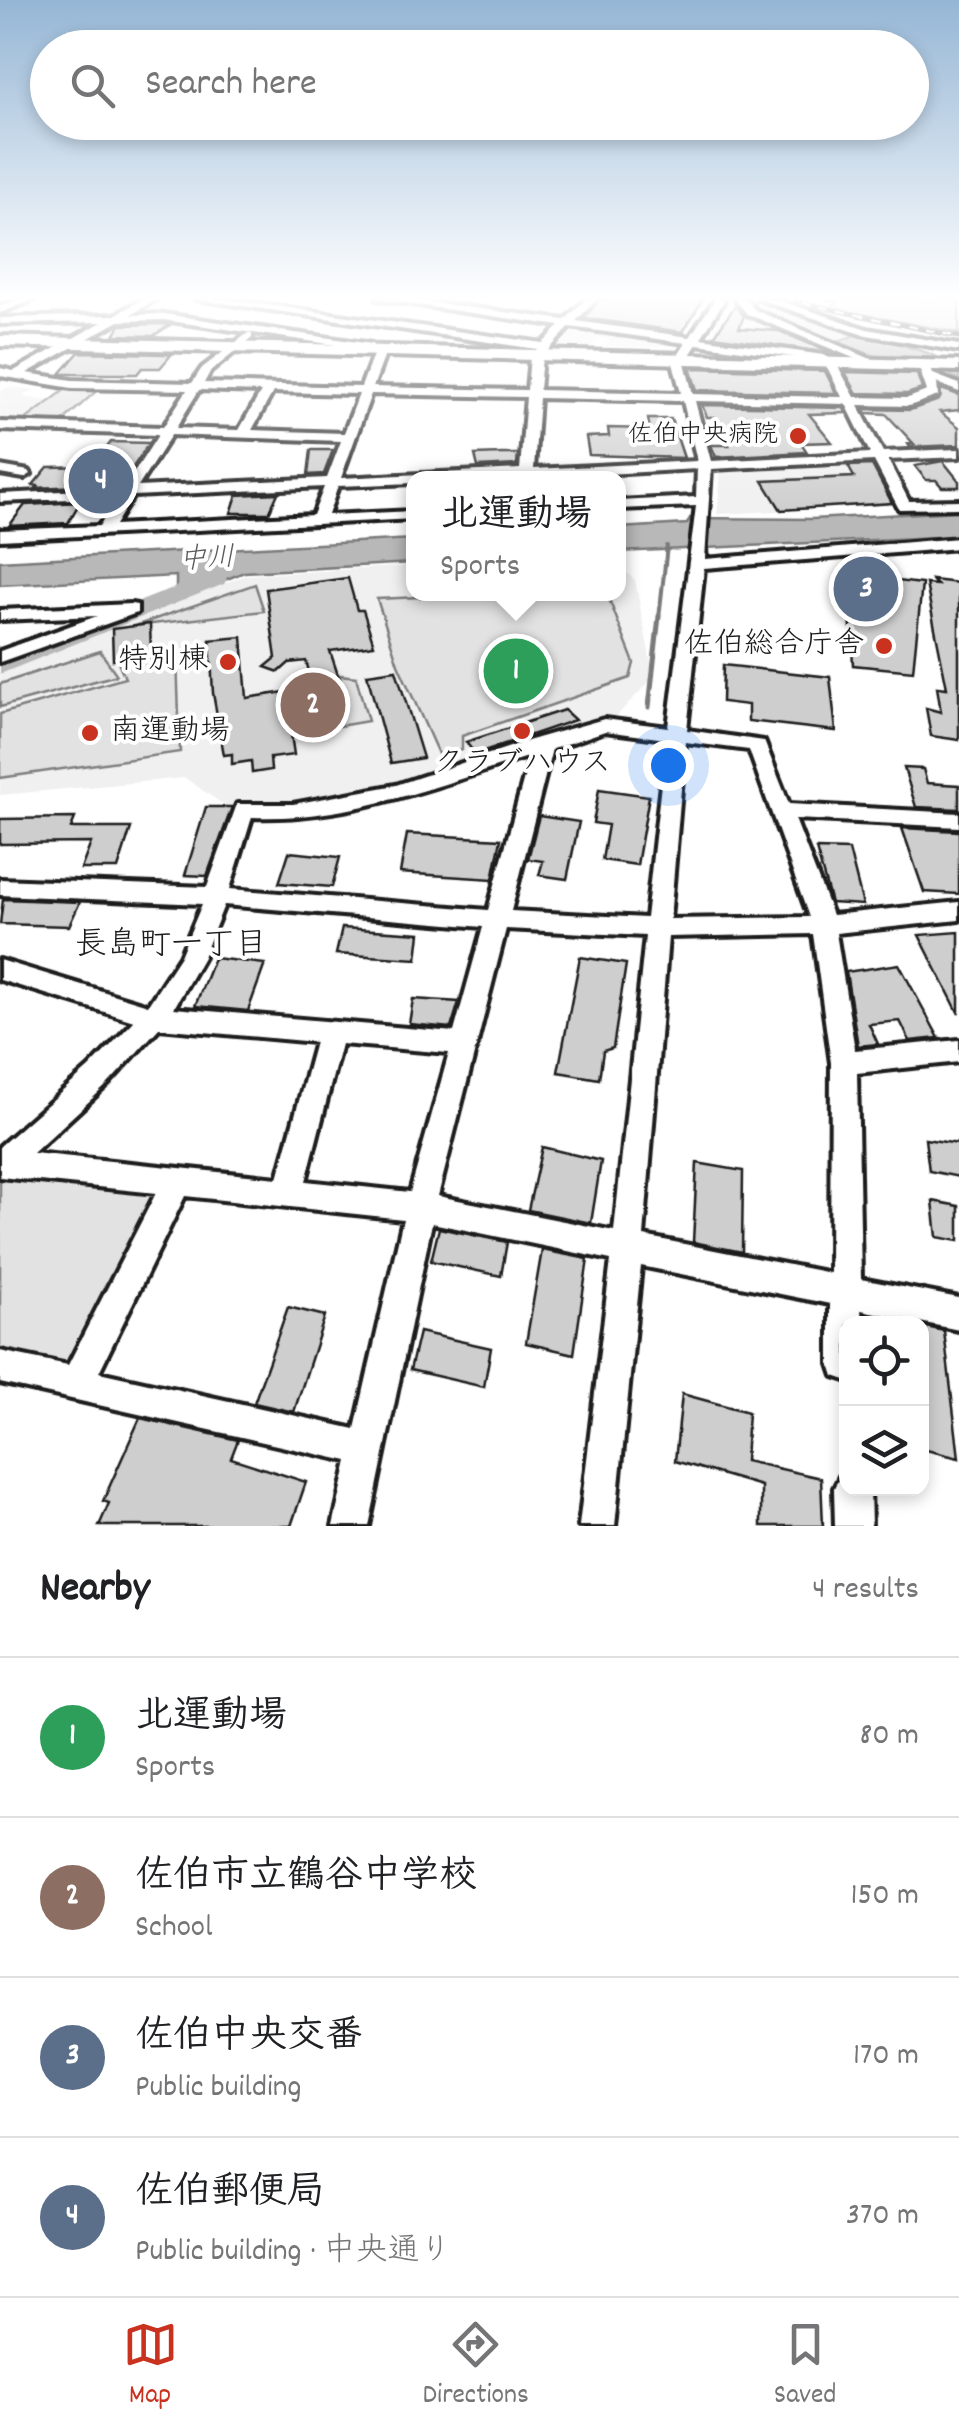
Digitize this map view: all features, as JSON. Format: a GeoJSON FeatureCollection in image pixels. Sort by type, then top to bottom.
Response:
{"type":"FeatureCollection","features":[{"type":"Feature","properties":{"kind":"street"},"geometry":{"type":"LineString","coordinates":[[0,382],[22,370]]}},
{"type":"Feature","properties":{"kind":"street"},"geometry":{"type":"LineString","coordinates":[[104,530],[206,370]]}},
{"type":"Feature","properties":{"kind":"street"},"geometry":{"type":"LineString","coordinates":[[320,520],[372,370]]}},
{"type":"Feature","properties":{"kind":"street"},"geometry":{"type":"LineString","coordinates":[[526,471],[538,370]]}},
{"type":"Feature","properties":{"kind":"street"},"geometry":{"type":"LineString","coordinates":[[597,1526],[703,506],[704,465],[680,370]]}},
{"type":"Feature","properties":{"kind":"street"},"geometry":{"type":"LineString","coordinates":[[835,370],[904,506],[959,504]]}},
{"type":"Feature","properties":{"kind":"street"},"geometry":{"type":"LineString","coordinates":[[0,372],[72,384],[851,401],[923,400],[934,393],[929,370]]}},
{"type":"Feature","properties":{"kind":"street"},"geometry":{"type":"LineString","coordinates":[[931,370],[959,388]]}},
{"type":"Feature","properties":{"kind":"street"},"geometry":{"type":"LineString","coordinates":[[243,435],[269,388]]}},
{"type":"Feature","properties":{"kind":"street"},"geometry":{"type":"LineString","coordinates":[[0,426],[349,438]]}},
{"type":"Feature","properties":{"kind":"street"},"geometry":{"type":"LineString","coordinates":[[607,471],[959,453]]}},
{"type":"Feature","properties":{"kind":"street"},"geometry":{"type":"LineString","coordinates":[[0,470],[24,474]]}},
{"type":"Feature","properties":{"kind":"street"},"geometry":{"type":"LineString","coordinates":[[0,498],[406,480]]}},
{"type":"Feature","properties":{"kind":"street"},"geometry":{"type":"LineString","coordinates":[[626,505],[703,506]]}},
{"type":"Feature","properties":{"kind":"street"},"geometry":{"type":"LineString","coordinates":[[0,535],[406,515]]}},
{"type":"Feature","properties":{"kind":"street"},"geometry":{"type":"LineString","coordinates":[[697,557],[959,543]]}},
{"type":"Feature","properties":{"kind":"street"},"geometry":{"type":"LineString","coordinates":[[0,615],[131,609],[0,657]]}},
{"type":"Feature","properties":{"kind":"street"},"geometry":{"type":"LineString","coordinates":[[0,646],[33,644]]}},
{"type":"Feature","properties":{"kind":"street"},"geometry":{"type":"LineString","coordinates":[[0,1164],[82,1092],[154,1017],[184,972],[244,809],[293,811],[398,792],[604,725],[757,746],[824,924],[844,1063],[845,1316]]}},
{"type":"Feature","properties":{"kind":"street"},"geometry":{"type":"LineString","coordinates":[[351,1526],[421,1206],[544,742]]}},
{"type":"Feature","properties":{"kind":"street"},"geometry":{"type":"LineString","coordinates":[[783,810],[959,820]]}},
{"type":"Feature","properties":{"kind":"street"},"geometry":{"type":"LineString","coordinates":[[0,887],[214,894],[658,928],[824,924],[959,911]]}},
{"type":"Feature","properties":{"kind":"street"},"geometry":{"type":"LineString","coordinates":[[2,974],[154,1017],[466,1044]]}},
{"type":"Feature","properties":{"kind":"street"},"geometry":{"type":"LineString","coordinates":[[288,1193],[330,1032]]}},
{"type":"Feature","properties":{"kind":"street"},"geometry":{"type":"LineString","coordinates":[[844,1063],[959,1052]]}},
{"type":"Feature","properties":{"kind":"street"},"geometry":{"type":"LineString","coordinates":[[0,1164],[421,1206],[959,1314]]}},
{"type":"Feature","properties":{"kind":"street"},"geometry":{"type":"LineString","coordinates":[[76,1384],[177,1182]]}},
{"type":"Feature","properties":{"kind":"street"},"geometry":{"type":"LineString","coordinates":[[0,1367],[370,1449]]}},
{"type":"Feature","properties":{"kind":"street"},"geometry":{"type":"LineString","coordinates":[[852,1496],[853,1526]]}},
{"type":"Feature","properties":{"kind":"shaded area"},"geometry":{"type":"Polygon","coordinates":[[[70,386],[101,387],[54,429],[16,427],[70,386]]]}},
{"type":"Feature","properties":{"kind":"shaded area"},"geometry":{"type":"Polygon","coordinates":[[[7,388],[34,389],[23,397],[49,401],[13,427],[0,425],[0,392],[7,388]]]}},
{"type":"Feature","properties":{"kind":"shaded area"},"geometry":{"type":"Polygon","coordinates":[[[877,462],[897,505],[717,514],[721,473],[730,469],[877,462]]]}},
{"type":"Feature","properties":{"kind":"shaded area"},"geometry":{"type":"Polygon","coordinates":[[[406,566],[406,601],[626,601],[626,572],[635,580],[651,663],[650,681],[604,729],[406,795],[234,812],[185,778],[0,795],[0,670],[246,575],[406,566]]]}},
{"type":"Feature","properties":{"kind":"shaded area"},"geometry":{"type":"Polygon","coordinates":[[[255,584],[264,611],[135,626],[255,584]]]}},
{"type":"Feature","properties":{"kind":"shaded area"},"geometry":{"type":"Polygon","coordinates":[[[377,599],[610,601],[634,663],[630,678],[462,736],[462,750],[439,756],[398,664],[377,599]]]}},
{"type":"Feature","properties":{"kind":"shaded area"},"geometry":{"type":"Polygon","coordinates":[[[100,651],[117,675],[0,707],[0,684],[100,651]]]}},
{"type":"Feature","properties":{"kind":"shaded area","name":"南運動場"},"geometry":{"type":"Polygon","coordinates":[[[177,653],[180,752],[0,778],[0,714],[125,678],[119,664],[177,653]]]}},
{"type":"Feature","properties":{"kind":"shaded area"},"geometry":{"type":"Polygon","coordinates":[[[340,675],[356,677],[368,721],[333,727],[326,690],[342,687],[340,675]]]}},
{"type":"Feature","properties":{"kind":"shaded area"},"geometry":{"type":"Polygon","coordinates":[[[0,1170],[162,1186],[75,1370],[0,1355],[0,1170]]]}},
{"type":"Feature","properties":{"kind":"water"},"geometry":{"type":"Polygon","coordinates":[[[943,370],[959,370],[959,380],[943,370]]]}},
{"type":"Feature","properties":{"kind":"water"},"geometry":{"type":"Polygon","coordinates":[[[959,511],[959,536],[626,552],[626,528],[687,524],[690,518],[812,519],[959,511]]]}},
{"type":"Feature","properties":{"kind":"water","name":"中川"},"geometry":{"type":"Polygon","coordinates":[[[406,539],[406,563],[244,572],[181,598],[176,594],[176,576],[0,585],[0,561],[406,539]]]}},
{"type":"Feature","properties":{"kind":"building"},"geometry":{"type":"Polygon","coordinates":[[[63,370],[140,370],[137,374],[60,374],[63,370]]]}},
{"type":"Feature","properties":{"kind":"building"},"geometry":{"type":"Polygon","coordinates":[[[691,370],[790,370],[825,371],[836,393],[697,390],[691,370]]]}},
{"type":"Feature","properties":{"kind":"building"},"geometry":{"type":"Polygon","coordinates":[[[845,372],[917,374],[922,389],[907,394],[857,393],[845,372]]]}},
{"type":"Feature","properties":{"kind":"building"},"geometry":{"type":"Polygon","coordinates":[[[941,389],[959,395],[959,410],[940,412],[959,427],[959,445],[910,447],[908,444],[914,444],[886,414],[867,413],[864,409],[910,410],[939,400],[941,389]]]}},
{"type":"Feature","properties":{"kind":"building"},"geometry":{"type":"Polygon","coordinates":[[[702,405],[844,408],[846,413],[809,414],[832,442],[801,443],[807,452],[716,457],[711,445],[729,445],[714,417],[707,417],[702,405]]]}},
{"type":"Feature","properties":{"kind":"building"},"geometry":{"type":"Polygon","coordinates":[[[648,419],[671,419],[684,458],[589,455],[586,437],[609,436],[608,428],[650,429],[648,419]]]}},
{"type":"Feature","properties":{"kind":"building"},"geometry":{"type":"Polygon","coordinates":[[[111,442],[149,443],[122,484],[36,488],[33,485],[48,467],[93,466],[111,442]]]}},
{"type":"Feature","properties":{"kind":"building"},"geometry":{"type":"Polygon","coordinates":[[[311,450],[333,450],[324,474],[308,475],[311,450]]]}},
{"type":"Feature","properties":{"kind":"building"},"geometry":{"type":"Polygon","coordinates":[[[518,454],[517,465],[478,467],[475,455],[518,454]]]}},
{"type":"Feature","properties":{"kind":"building"},"geometry":{"type":"Polygon","coordinates":[[[943,461],[959,481],[959,487],[942,487],[936,480],[926,480],[915,466],[943,461]]]}},
{"type":"Feature","properties":{"kind":"building"},"geometry":{"type":"Polygon","coordinates":[[[872,465],[892,503],[781,510],[763,481],[854,477],[848,466],[872,465]]]}},
{"type":"Feature","properties":{"kind":"building"},"geometry":{"type":"Polygon","coordinates":[[[278,493],[269,513],[231,513],[237,495],[278,493]]]}},
{"type":"Feature","properties":{"kind":"building"},"geometry":{"type":"Polygon","coordinates":[[[80,502],[68,523],[9,526],[25,505],[80,502]]]}},
{"type":"Feature","properties":{"kind":"building","name":"佐伯総合庁舎"},"geometry":{"type":"Polygon","coordinates":[[[848,575],[922,584],[913,671],[853,665],[848,575]]]}},
{"type":"Feature","properties":{"kind":"building"},"geometry":{"type":"Polygon","coordinates":[[[348,578],[357,610],[363,610],[374,645],[330,651],[341,684],[313,685],[306,661],[289,663],[279,672],[265,667],[276,658],[266,589],[348,578]]]}},
{"type":"Feature","properties":{"kind":"building"},"geometry":{"type":"Polygon","coordinates":[[[932,580],[959,583],[959,740],[931,736],[926,708],[941,712],[937,687],[947,688],[926,584],[937,585],[932,580]]]}},
{"type":"Feature","properties":{"kind":"building"},"geometry":{"type":"Polygon","coordinates":[[[150,624],[151,653],[113,660],[112,629],[150,624]]]}},
{"type":"Feature","properties":{"kind":"building"},"geometry":{"type":"Polygon","coordinates":[[[242,637],[247,698],[285,692],[294,755],[270,758],[271,770],[252,773],[251,761],[232,764],[232,754],[224,755],[213,693],[210,640],[242,637]]]}},
{"type":"Feature","properties":{"kind":"building"},"geometry":{"type":"Polygon","coordinates":[[[723,665],[830,677],[836,731],[748,721],[748,705],[722,702],[723,665]]]}},
{"type":"Feature","properties":{"kind":"building"},"geometry":{"type":"Polygon","coordinates":[[[396,670],[423,758],[391,763],[367,674],[396,670]]]}},
{"type":"Feature","properties":{"kind":"building","name":"クラブハウス"},"geometry":{"type":"Polygon","coordinates":[[[564,710],[575,720],[475,754],[466,742],[564,710]]]}},
{"type":"Feature","properties":{"kind":"building"},"geometry":{"type":"Polygon","coordinates":[[[904,768],[923,769],[927,783],[959,785],[959,809],[916,807],[904,768]]]}},
{"type":"Feature","properties":{"kind":"building"},"geometry":{"type":"Polygon","coordinates":[[[599,789],[649,796],[637,865],[602,860],[608,825],[593,823],[599,789]]]}},
{"type":"Feature","properties":{"kind":"building"},"geometry":{"type":"Polygon","coordinates":[[[206,807],[232,807],[207,876],[185,875],[206,807]]]}},
{"type":"Feature","properties":{"kind":"building"},"geometry":{"type":"Polygon","coordinates":[[[539,816],[579,822],[567,879],[539,875],[543,861],[528,859],[539,816]]]}},
{"type":"Feature","properties":{"kind":"building"},"geometry":{"type":"Polygon","coordinates":[[[75,818],[71,828],[131,828],[118,869],[81,869],[91,843],[0,844],[0,819],[75,818]]]}},
{"type":"Feature","properties":{"kind":"building"},"geometry":{"type":"Polygon","coordinates":[[[902,828],[959,831],[959,894],[924,892],[902,828]]]}},
{"type":"Feature","properties":{"kind":"building"},"geometry":{"type":"Polygon","coordinates":[[[407,834],[501,839],[493,879],[400,873],[407,834]]]}},
{"type":"Feature","properties":{"kind":"building"},"geometry":{"type":"Polygon","coordinates":[[[816,849],[849,850],[863,905],[831,903],[816,849]]]}},
{"type":"Feature","properties":{"kind":"building"},"geometry":{"type":"Polygon","coordinates":[[[289,852],[340,857],[332,887],[279,883],[289,852]]]}},
{"type":"Feature","properties":{"kind":"building"},"geometry":{"type":"Polygon","coordinates":[[[3,899],[80,902],[69,926],[0,924],[3,899]]]}},
{"type":"Feature","properties":{"kind":"building"},"geometry":{"type":"Polygon","coordinates":[[[342,928],[420,933],[417,959],[336,954],[342,928]]]}},
{"type":"Feature","properties":{"kind":"building"},"geometry":{"type":"Polygon","coordinates":[[[959,932],[959,1014],[919,935],[959,932]]]}},
{"type":"Feature","properties":{"kind":"building"},"geometry":{"type":"Polygon","coordinates":[[[580,957],[626,964],[613,1048],[603,1051],[599,1079],[558,1072],[580,957]]]}},
{"type":"Feature","properties":{"kind":"building"},"geometry":{"type":"Polygon","coordinates":[[[214,958],[265,964],[248,1011],[195,1006],[214,958]]]}},
{"type":"Feature","properties":{"kind":"building"},"geometry":{"type":"Polygon","coordinates":[[[899,964],[939,1038],[910,1041],[900,1021],[869,1024],[878,1044],[858,1046],[846,972],[899,964]]]}},
{"type":"Feature","properties":{"kind":"building"},"geometry":{"type":"Polygon","coordinates":[[[413,999],[459,1002],[451,1028],[409,1024],[413,999]]]}},
{"type":"Feature","properties":{"kind":"building"},"geometry":{"type":"Polygon","coordinates":[[[925,1139],[959,1144],[959,1177],[929,1171],[925,1139]]]}},
{"type":"Feature","properties":{"kind":"building"},"geometry":{"type":"Polygon","coordinates":[[[542,1147],[601,1161],[591,1223],[528,1210],[542,1147]]]}},
{"type":"Feature","properties":{"kind":"building"},"geometry":{"type":"Polygon","coordinates":[[[697,1163],[743,1171],[742,1252],[693,1242],[697,1163]]]}},
{"type":"Feature","properties":{"kind":"building"},"geometry":{"type":"Polygon","coordinates":[[[933,1201],[959,1206],[959,1241],[937,1237],[933,1201]]]}},
{"type":"Feature","properties":{"kind":"building"},"geometry":{"type":"Polygon","coordinates":[[[439,1228],[507,1242],[501,1276],[431,1261],[439,1228]]]}},
{"type":"Feature","properties":{"kind":"building"},"geometry":{"type":"Polygon","coordinates":[[[542,1250],[588,1259],[574,1354],[526,1343],[542,1250]]]}},
{"type":"Feature","properties":{"kind":"building"},"geometry":{"type":"Polygon","coordinates":[[[288,1307],[325,1316],[294,1412],[254,1403],[288,1307]]]}},
{"type":"Feature","properties":{"kind":"building"},"geometry":{"type":"Polygon","coordinates":[[[929,1328],[944,1331],[959,1458],[929,1451],[929,1328]]]}},
{"type":"Feature","properties":{"kind":"building"},"geometry":{"type":"Polygon","coordinates":[[[419,1332],[491,1348],[484,1387],[410,1370],[419,1332]]]}},
{"type":"Feature","properties":{"kind":"building"},"geometry":{"type":"Polygon","coordinates":[[[682,1394],[748,1412],[745,1461],[821,1478],[823,1526],[761,1526],[761,1486],[675,1461],[682,1394]]]}},
{"type":"Feature","properties":{"kind":"building"},"geometry":{"type":"Polygon","coordinates":[[[140,1418],[238,1440],[231,1458],[306,1482],[291,1526],[99,1526],[109,1503],[103,1501],[140,1418]]]}},
{"type":"Feature","properties":{"kind":"waterway"},"geometry":{"type":"LineString","coordinates":[[659,618],[667,546]]}},
{"type":"Feature","properties":{"kind":"waterway","name":"中川"},"geometry":{"type":"LineString","coordinates":[[0,666],[215,579]]}},
{"type":"Feature","properties":{"kind":"waterway"},"geometry":{"type":"LineString","coordinates":[[649,707],[659,616]]}},
{"type":"Feature","properties":{"kind":"place","name":"佐伯中央病院"},"geometry":{"type":"Point","coordinates":[798,436]}},
{"type":"Feature","properties":{"kind":"place","name":"佐伯郵便局"},"geometry":{"type":"Point","coordinates":[101,481]}},
{"type":"Feature","properties":{"kind":"place","name":"佐伯中央交番"},"geometry":{"type":"Point","coordinates":[866,589]}},
{"type":"Feature","properties":{"kind":"place","name":"佐伯総合庁舎"},"geometry":{"type":"Point","coordinates":[884,646]}},
{"type":"Feature","properties":{"kind":"place","name":"特別棟"},"geometry":{"type":"Point","coordinates":[228,662]}},
{"type":"Feature","properties":{"kind":"place","name":"北運動場"},"geometry":{"type":"Point","coordinates":[516,671]}},
{"type":"Feature","properties":{"kind":"place","name":"佐伯市立鶴谷中学校"},"geometry":{"type":"Point","coordinates":[313,705]}},
{"type":"Feature","properties":{"kind":"place","name":"クラブハウス"},"geometry":{"type":"Point","coordinates":[522,731]}},
{"type":"Feature","properties":{"kind":"place","name":"南運動場"},"geometry":{"type":"Point","coordinates":[90,733]}},
{"type":"Feature","properties":{"kind":"district","name":"長島町一丁目"},"geometry":{"type":"Point","coordinates":[171,947]}}]}
